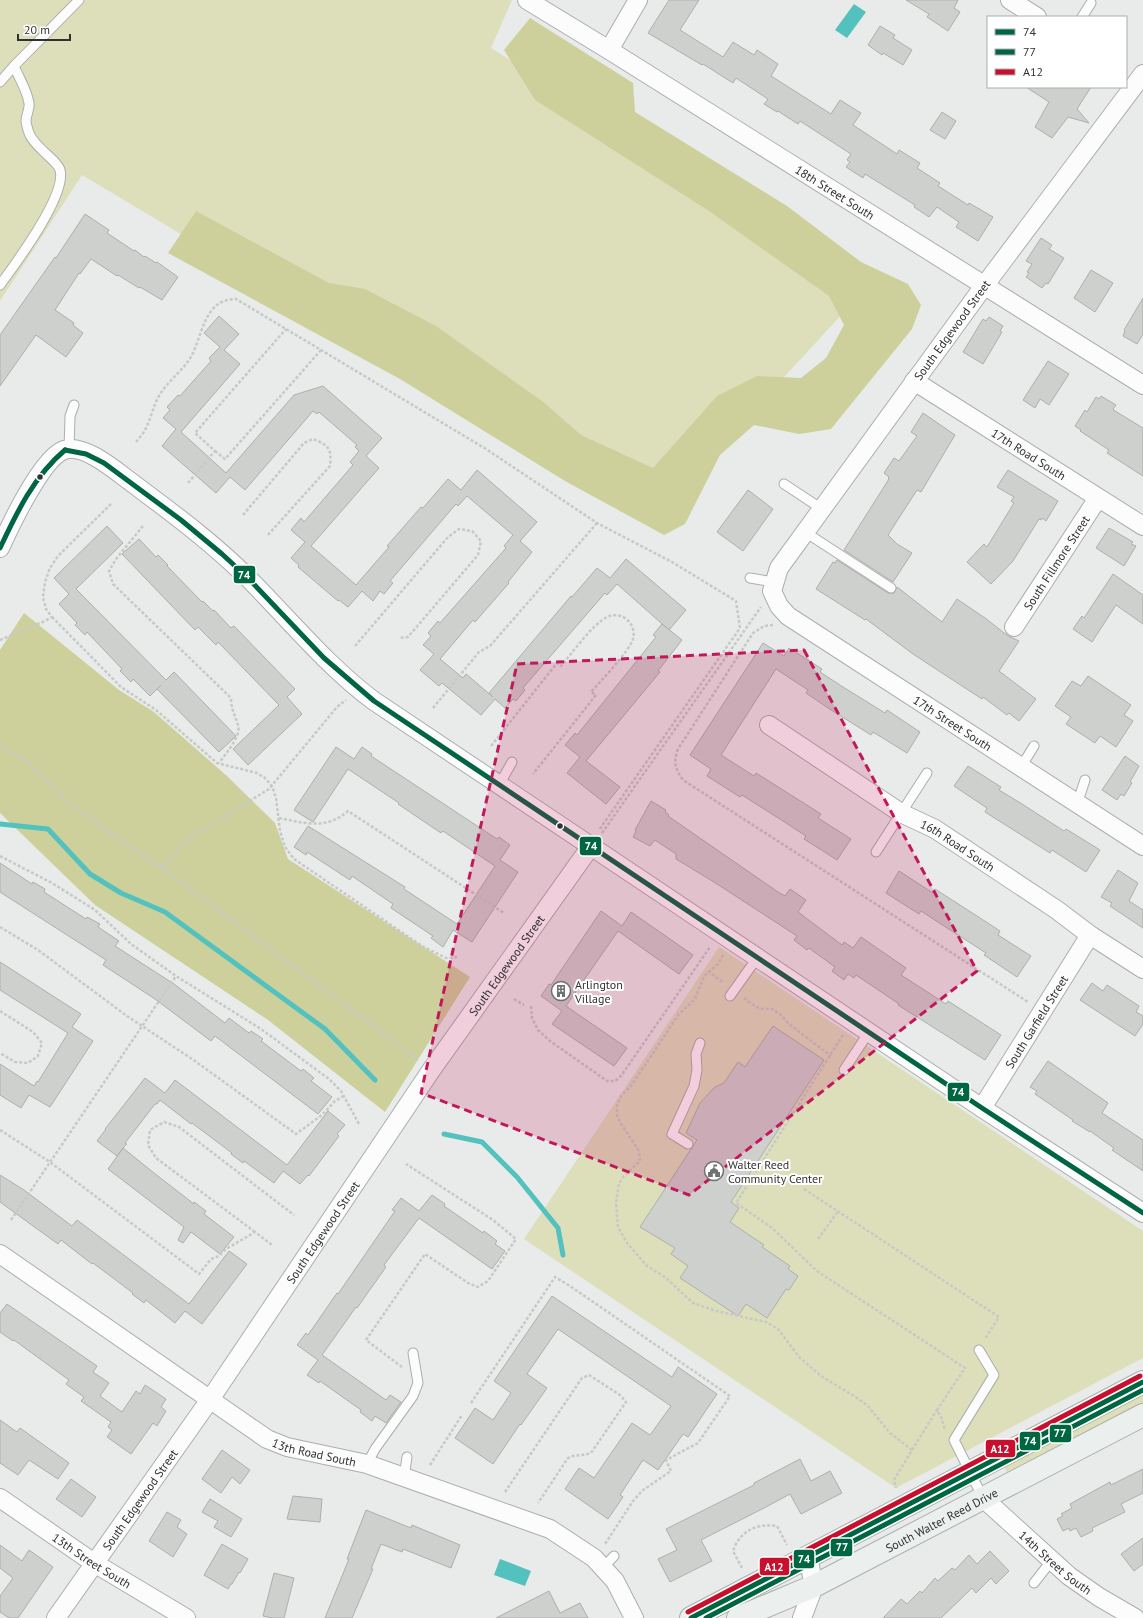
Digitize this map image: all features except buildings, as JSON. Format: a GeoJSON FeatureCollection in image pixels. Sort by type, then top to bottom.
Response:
{"type":"FeatureCollection","features":[{"type":"Feature","properties":{"kind":"main road"},"geometry":{"type":"LineString","coordinates":[[691,1618],[1143,1382]]}},
{"type":"Feature","properties":{"kind":"main road","name":"South Walter Reed Drive"},"geometry":{"type":"LineString","coordinates":[[738,1618],[814,1586],[1143,1415]]}},
{"type":"Feature","properties":{"kind":"street","name":"18th Street South"},"geometry":{"type":"LineString","coordinates":[[527,0],[1143,385]]}},
{"type":"Feature","properties":{"kind":"street"},"geometry":{"type":"LineString","coordinates":[[609,50],[638,0]]}},
{"type":"Feature","properties":{"kind":"street"},"geometry":{"type":"LineString","coordinates":[[1010,0],[1034,16]]}},
{"type":"Feature","properties":{"kind":"street","name":"South Edgewood Street"},"geometry":{"type":"LineString","coordinates":[[770,593],[779,568],[914,381],[1137,78]]}},
{"type":"Feature","properties":{"kind":"street","name":"17th Road South"},"geometry":{"type":"LineString","coordinates":[[914,381],[1143,526]]}},
{"type":"Feature","properties":{"kind":"street"},"geometry":{"type":"LineString","coordinates":[[0,548],[16,513],[44,470],[55,457],[67,450],[79,450],[99,459],[180,518],[247,577],[337,670],[358,689],[757,958],[1143,1213]]}},
{"type":"Feature","properties":{"kind":"street","name":"South Fillmore Street"},"geometry":{"type":"LineString","coordinates":[[1014,627],[1098,498]]}},
{"type":"Feature","properties":{"kind":"street","name":"17th Street South"},"geometry":{"type":"LineString","coordinates":[[770,593],[788,616],[1143,846]]}},
{"type":"Feature","properties":{"kind":"street","name":"16th Road South"},"geometry":{"type":"LineString","coordinates":[[769,725],[902,813],[935,829],[1057,910],[1090,935],[1143,969]]}},
{"type":"Feature","properties":{"kind":"street","name":"South Edgewood Street"},"geometry":{"type":"LineString","coordinates":[[56,1618],[211,1398],[432,1070],[591,846]]}},
{"type":"Feature","properties":{"kind":"street","name":"South Garfield Street"},"geometry":{"type":"LineString","coordinates":[[982,1108],[1090,935]]}},
{"type":"Feature","properties":{"kind":"street","name":"13th Road South"},"geometry":{"type":"LineString","coordinates":[[0,1254],[267,1438],[286,1447],[367,1464],[550,1529],[594,1558],[608,1562],[615,1581],[634,1618]]}},
{"type":"Feature","properties":{"kind":"street","name":"13th Street South"},"geometry":{"type":"LineString","coordinates":[[0,1498],[94,1563],[186,1618]]}},
{"type":"Feature","properties":{"kind":"street","name":"14th Street South"},"geometry":{"type":"LineString","coordinates":[[983,1498],[1069,1576],[1099,1597],[1135,1618]]}},
{"type":"Feature","properties":{"kind":"street"},"geometry":{"type":"LineString","coordinates":[[802,1618],[814,1586],[808,1557]]}},
{"type":"Feature","properties":{"kind":"lane"},"geometry":{"type":"LineString","coordinates":[[0,82],[79,0]]}},
{"type":"Feature","properties":{"kind":"lane"},"geometry":{"type":"LineString","coordinates":[[1083,16],[1091,2]]}},
{"type":"Feature","properties":{"kind":"lane"},"geometry":{"type":"LineString","coordinates":[[0,284],[20,258],[50,209],[62,181],[60,168],[36,144],[30,134],[26,121],[29,103],[24,87],[14,66]]}},
{"type":"Feature","properties":{"kind":"lane"},"geometry":{"type":"LineString","coordinates":[[67,450],[70,416],[74,406]]}},
{"type":"Feature","properties":{"kind":"lane"},"geometry":{"type":"LineString","coordinates":[[784,484],[822,510]]}},
{"type":"Feature","properties":{"kind":"lane"},"geometry":{"type":"LineString","coordinates":[[805,532],[891,588]]}},
{"type":"Feature","properties":{"kind":"lane"},"geometry":{"type":"LineString","coordinates":[[750,578],[770,593]]}},
{"type":"Feature","properties":{"kind":"lane"},"geometry":{"type":"LineString","coordinates":[[1021,767],[1034,746]]}},
{"type":"Feature","properties":{"kind":"lane"},"geometry":{"type":"LineString","coordinates":[[499,785],[512,762]]}},
{"type":"Feature","properties":{"kind":"lane"},"geometry":{"type":"LineString","coordinates":[[876,852],[927,773]]}},
{"type":"Feature","properties":{"kind":"lane"},"geometry":{"type":"LineString","coordinates":[[1077,804],[1085,780]]}},
{"type":"Feature","properties":{"kind":"lane"},"geometry":{"type":"LineString","coordinates":[[732,993],[757,958]]}},
{"type":"Feature","properties":{"kind":"lane"},"geometry":{"type":"LineString","coordinates":[[844,1070],[868,1032]]}},
{"type":"Feature","properties":{"kind":"lane"},"geometry":{"type":"LineString","coordinates":[[688,1144],[672,1134],[694,1086],[697,1070],[696,1054],[700,1043]]}},
{"type":"Feature","properties":{"kind":"lane"},"geometry":{"type":"LineString","coordinates":[[978,1350],[994,1375],[954,1440],[983,1498]]}},
{"type":"Feature","properties":{"kind":"lane"},"geometry":{"type":"LineString","coordinates":[[367,1464],[375,1449],[413,1396],[418,1383],[413,1353]]}},
{"type":"Feature","properties":{"kind":"lane"},"geometry":{"type":"LineString","coordinates":[[404,1477],[407,1457]]}},
{"type":"Feature","properties":{"kind":"lane"},"geometry":{"type":"LineString","coordinates":[[1034,1583],[1052,1560]]}},
{"type":"Feature","properties":{"kind":"path"},"geometry":{"type":"LineString","coordinates":[[136,442],[145,431],[159,395],[188,360],[194,350],[204,322],[217,305],[226,299],[236,299],[486,449],[596,524],[672,562],[736,601],[740,628],[601,831],[770,593]]}},
{"type":"Feature","properties":{"kind":"path"},"geometry":{"type":"LineString","coordinates":[[286,329],[195,433],[225,459],[321,350]]}},
{"type":"Feature","properties":{"kind":"path"},"geometry":{"type":"LineString","coordinates":[[243,515],[304,443],[313,439],[325,444],[331,455],[330,466],[267,536]]}},
{"type":"Feature","properties":{"kind":"path"},"geometry":{"type":"LineString","coordinates":[[188,483],[215,451]]}},
{"type":"Feature","properties":{"kind":"path"},"geometry":{"type":"LineString","coordinates":[[112,503],[58,556],[50,568],[45,582],[43,597],[46,609],[121,687],[156,710],[219,763],[257,773],[265,778],[272,786],[276,798],[280,831],[285,847],[294,859],[422,946],[446,958],[457,957]]}},
{"type":"Feature","properties":{"kind":"path"},"geometry":{"type":"LineString","coordinates":[[433,708],[478,652],[490,646],[596,524]]}},
{"type":"Feature","properties":{"kind":"path"},"geometry":{"type":"LineString","coordinates":[[142,526],[116,559],[109,571],[113,584],[231,698],[231,706],[239,727],[237,738],[219,763]]}},
{"type":"Feature","properties":{"kind":"path"},"geometry":{"type":"LineString","coordinates":[[355,646],[448,537],[459,529],[472,531],[482,541],[478,555],[408,637],[399,638]]}},
{"type":"Feature","properties":{"kind":"path"},"geometry":{"type":"LineString","coordinates":[[491,746],[557,663],[561,666],[599,622],[608,616],[619,614],[628,619],[633,629],[633,639],[627,649],[591,692],[596,695],[533,774]]}},
{"type":"Feature","properties":{"kind":"path"},"geometry":{"type":"LineString","coordinates":[[0,640],[45,621],[52,616]]}},
{"type":"Feature","properties":{"kind":"path"},"geometry":{"type":"LineString","coordinates":[[778,624],[764,626],[753,633],[678,748],[674,758],[676,770],[683,780],[1033,1005]]}},
{"type":"Feature","properties":{"kind":"path"},"geometry":{"type":"LineString","coordinates":[[162,868],[188,839],[272,786],[337,708],[358,689]]}},
{"type":"Feature","properties":{"kind":"path"},"geometry":{"type":"LineString","coordinates":[[0,746],[27,761],[72,806],[162,868],[432,1070]]}},
{"type":"Feature","properties":{"kind":"path"},"geometry":{"type":"LineString","coordinates":[[279,818],[308,823],[324,823],[339,819],[348,811],[504,913]]}},
{"type":"Feature","properties":{"kind":"path"},"geometry":{"type":"LineString","coordinates":[[0,856],[52,884],[95,910],[131,944],[176,976],[261,1028],[329,1080],[341,1091],[359,1124]]}},
{"type":"Feature","properties":{"kind":"path"},"geometry":{"type":"LineString","coordinates":[[0,927],[38,950],[142,1026],[194,1061],[296,1134],[322,1115],[335,1101],[344,1096]]}},
{"type":"Feature","properties":{"kind":"path"},"geometry":{"type":"LineString","coordinates":[[531,1006],[532,1018],[538,1030],[607,1081],[614,1081],[621,1076],[710,947]]}},
{"type":"Feature","properties":{"kind":"path"},"geometry":{"type":"LineString","coordinates":[[723,955],[718,964],[704,976],[695,999],[679,1014],[631,1086],[621,1096],[617,1105],[621,1124],[639,1151],[640,1161],[619,1184],[616,1203],[618,1227],[627,1243],[647,1266],[666,1278],[693,1303],[716,1311],[766,1322],[778,1329],[799,1357],[820,1376],[867,1405],[890,1433],[912,1450]]}},
{"type":"Feature","properties":{"kind":"path"},"geometry":{"type":"LineString","coordinates":[[708,971],[732,993],[756,1007],[772,1009],[780,1014],[789,1024],[831,1056]]}},
{"type":"Feature","properties":{"kind":"path"},"geometry":{"type":"LineString","coordinates":[[11,1220],[176,976]]}},
{"type":"Feature","properties":{"kind":"path"},"geometry":{"type":"LineString","coordinates":[[514,999],[524,1005]]}},
{"type":"Feature","properties":{"kind":"path"},"geometry":{"type":"LineString","coordinates":[[0,1011],[33,1032],[42,1043],[38,1056],[28,1063],[15,1062],[0,1053]]}},
{"type":"Feature","properties":{"kind":"path"},"geometry":{"type":"LineString","coordinates":[[844,1034],[736,1203],[771,1227],[817,1271],[965,1368],[894,1480],[896,1488]]}},
{"type":"Feature","properties":{"kind":"path"},"geometry":{"type":"LineString","coordinates":[[272,1245],[156,1158],[148,1145],[150,1130],[164,1122],[179,1127],[294,1215]]}},
{"type":"Feature","properties":{"kind":"path"},"geometry":{"type":"LineString","coordinates":[[0,1130],[50,1162],[199,1274],[211,1259],[219,1256],[226,1249],[255,1232]]}},
{"type":"Feature","properties":{"kind":"path"},"geometry":{"type":"LineString","coordinates":[[406,1164],[493,1220],[516,1240],[488,1281],[478,1287],[468,1283],[425,1254],[366,1340],[417,1378]]}},
{"type":"Feature","properties":{"kind":"path"},"geometry":{"type":"LineString","coordinates":[[804,1189],[999,1317],[978,1350]]}},
{"type":"Feature","properties":{"kind":"path"},"geometry":{"type":"LineString","coordinates":[[818,1238],[838,1211]]}},
{"type":"Feature","properties":{"kind":"path"},"geometry":{"type":"LineString","coordinates":[[471,1403],[555,1277],[730,1396],[698,1443],[666,1460],[672,1471],[643,1490],[633,1501],[605,1544]]}},
{"type":"Feature","properties":{"kind":"path"},"geometry":{"type":"LineString","coordinates":[[505,1492],[582,1378],[589,1375],[620,1395],[626,1402],[592,1453],[584,1456],[575,1455],[568,1458],[538,1503]]}},
{"type":"Feature","properties":{"kind":"path"},"geometry":{"type":"LineString","coordinates":[[937,1410],[942,1419],[945,1431],[943,1437]]}},
{"type":"Feature","properties":{"kind":"path"},"geometry":{"type":"LineString","coordinates":[[430,1465],[462,1416]]}},
{"type":"Feature","properties":{"kind":"path"},"geometry":{"type":"LineString","coordinates":[[742,1568],[733,1551],[737,1541],[750,1529],[768,1524],[777,1526],[787,1545]]}},
{"type":"Feature","properties":{"kind":"highlighted area"},"geometry":{"type":"Polygon","coordinates":[[[804,650],[977,971],[689,1195],[421,1093],[517,664],[804,650]]]}},
{"type":"Feature","properties":{"kind":"green space"},"geometry":{"type":"Polygon","coordinates":[[[0,0],[512,0],[491,48],[869,285],[655,517],[82,175],[0,301],[0,0]]]}},
{"type":"Feature","properties":{"kind":"green space"},"geometry":{"type":"Polygon","coordinates":[[[530,18],[633,83],[635,112],[787,206],[861,262],[908,284],[921,305],[912,329],[831,429],[799,434],[754,425],[720,455],[685,524],[664,535],[565,481],[400,379],[168,253],[196,211],[329,283],[365,289],[436,326],[542,401],[581,435],[653,468],[717,396],[757,376],[801,378],[826,358],[844,325],[829,296],[709,211],[535,100],[504,50],[530,18]]]}},
{"type":"Feature","properties":{"kind":"green space"},"geometry":{"type":"Polygon","coordinates":[[[24,613],[119,690],[154,712],[227,776],[275,823],[288,859],[470,977],[385,1112],[268,1020],[95,905],[0,813],[0,650],[24,613]]]}},
{"type":"Feature","properties":{"kind":"green space"},"geometry":{"type":"Polygon","coordinates":[[[719,947],[1143,1231],[1143,1358],[896,1488],[524,1239],[719,947]]]}},
{"type":"Feature","properties":{"kind":"green space"},"geometry":{"type":"Polygon","coordinates":[[[1143,1390],[1143,1404],[1008,1474],[1002,1464],[1143,1390]]]}},
{"type":"Feature","properties":{"kind":"water"},"geometry":{"type":"Polygon","coordinates":[[[854,4],[866,12],[847,38],[835,30],[854,4]]]}},
{"type":"Feature","properties":{"kind":"water"},"geometry":{"type":"Polygon","coordinates":[[[500,1559],[531,1571],[525,1586],[494,1575],[500,1559]]]}},
{"type":"Feature","properties":{"kind":"waterway"},"geometry":{"type":"LineString","coordinates":[[0,824],[48,829],[90,874],[121,893],[165,912],[325,1029],[375,1080]]}},
{"type":"Feature","properties":{"kind":"waterway"},"geometry":{"type":"LineString","coordinates":[[444,1134],[482,1142],[517,1177],[558,1228],[563,1255]]}},
{"type":"Feature","properties":{"kind":"transit line","name":"74"},"geometry":{"type":"LineString","coordinates":[[65,450],[86,454],[104,463],[181,520],[248,578],[324,658],[374,701],[982,1108],[1143,1213]]}},
{"type":"Feature","properties":{"kind":"transit line","name":"74"},"geometry":{"type":"LineString","coordinates":[[0,548],[27,495],[44,471],[65,450]]}},
{"type":"Feature","properties":{"kind":"transit line","name":"A12"},"geometry":{"type":"LineString","coordinates":[[688,1612],[1140,1376]]}},
{"type":"Feature","properties":{"kind":"transit line","name":"74"},"geometry":{"type":"LineString","coordinates":[[691,1618],[1143,1382]]}},
{"type":"Feature","properties":{"kind":"transit line","name":"77"},"geometry":{"type":"LineString","coordinates":[[706,1618],[1143,1390]]}},
{"type":"Feature","properties":{"kind":"place","name":"Arlington Village"},"geometry":{"type":"Point","coordinates":[561,991]}},
{"type":"Feature","properties":{"kind":"place","name":"Walter Reed Community Center"},"geometry":{"type":"Point","coordinates":[714,1171]}}]}
